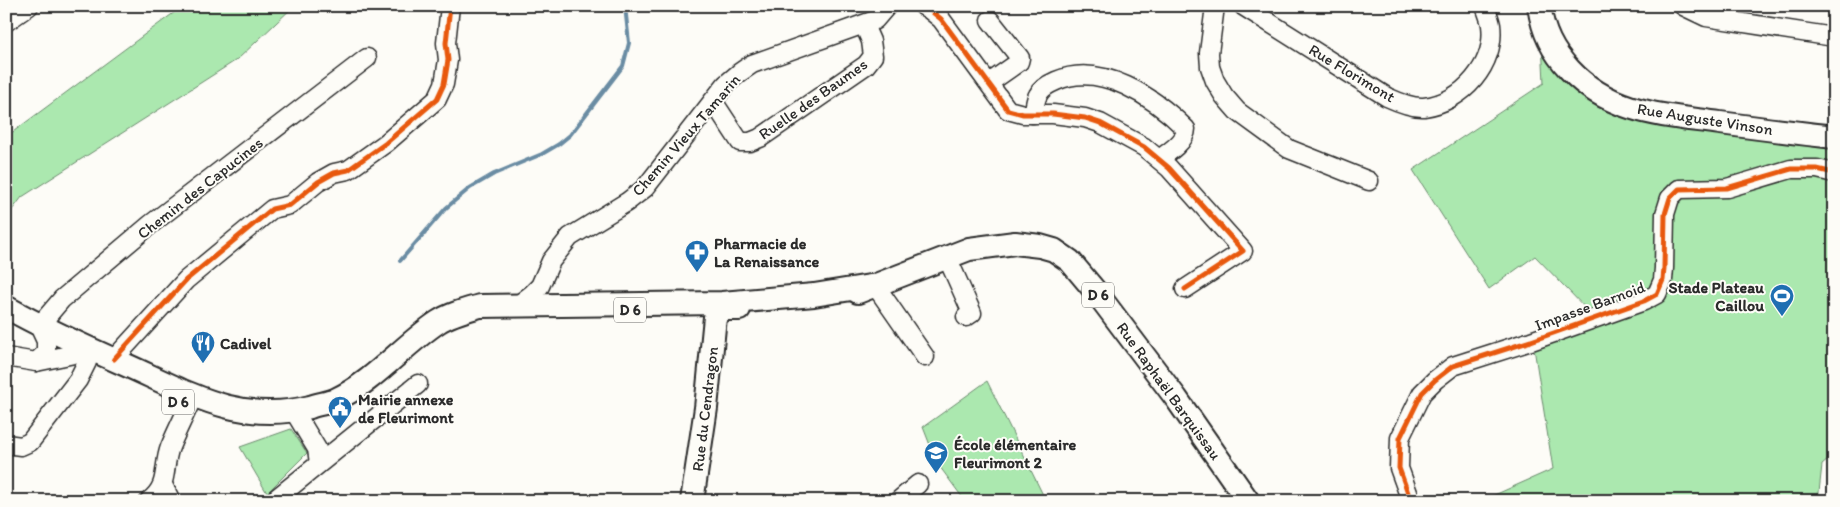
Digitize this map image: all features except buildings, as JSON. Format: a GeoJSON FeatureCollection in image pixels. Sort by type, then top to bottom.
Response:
{"type":"FeatureCollection","features":[{"type":"Feature","properties":{"kind":"main road","name":"Rue Auguste Vinson"},"geometry":{"type":"LineString","coordinates":[[1539,6],[1541,21],[1549,42],[1561,60],[1577,78],[1618,104],[1651,114],[1834,137]]}},
{"type":"Feature","properties":{"kind":"main road","name":"Rue Raphaël Barquissau"},"geometry":{"type":"LineString","coordinates":[[6,308],[40,326],[114,359],[221,418],[242,421],[264,420],[334,400],[372,378],[413,341],[439,321],[453,314],[480,306],[750,301],[814,295],[873,285],[969,249],[1015,243],[1054,250],[1070,261],[1096,292],[1176,398],[1248,501]]}},
{"type":"Feature","properties":{"kind":"main road"},"geometry":{"type":"LineString","coordinates":[[715,317],[723,309],[769,307],[812,301],[837,296],[873,285]]}},
{"type":"Feature","properties":{"kind":"main road","name":"Rue Raphaël Barquissau"},"geometry":{"type":"LineString","coordinates":[[585,305],[715,317]]}},
{"type":"Feature","properties":{"kind":"main road","name":"Rue du Cendragon"},"geometry":{"type":"LineString","coordinates":[[692,501],[706,408],[715,317]]}},
{"type":"Feature","properties":{"kind":"main road","name":"Rue Raphaël Barquissau"},"geometry":{"type":"LineString","coordinates":[[40,326],[80,358],[191,401]]}},
{"type":"Feature","properties":{"kind":"street"},"geometry":{"type":"LineString","coordinates":[[6,22],[29,6]]}},
{"type":"Feature","properties":{"kind":"street"},"geometry":{"type":"LineString","coordinates":[[114,359],[186,280],[272,209],[290,205],[318,182],[334,173],[348,170],[386,143],[437,99],[444,84],[448,60],[446,43],[450,6]]}},
{"type":"Feature","properties":{"kind":"street","name":"Chemin Vieux Tamarin"},"geometry":{"type":"LineString","coordinates":[[518,305],[540,286],[551,261],[570,237],[627,202],[645,188],[732,78],[752,64],[864,25],[880,16],[887,6]]}},
{"type":"Feature","properties":{"kind":"street"},"geometry":{"type":"LineString","coordinates":[[923,6],[940,20],[1008,110],[1023,114],[1085,118],[1100,123],[1144,146],[1169,168],[1242,251],[1185,289]]}},
{"type":"Feature","properties":{"kind":"street"},"geometry":{"type":"LineString","coordinates":[[1215,6],[1209,53],[1210,67],[1219,88],[1237,111],[1289,149],[1369,180]]}},
{"type":"Feature","properties":{"kind":"street","name":"Rue Florimont"},"geometry":{"type":"LineString","coordinates":[[1243,6],[1387,98],[1423,107],[1441,102],[1458,94],[1474,81],[1491,43],[1491,23],[1485,6]]}},
{"type":"Feature","properties":{"kind":"street"},"geometry":{"type":"LineString","coordinates":[[1684,6],[1706,17],[1834,37]]}},
{"type":"Feature","properties":{"kind":"street"},"geometry":{"type":"LineString","coordinates":[[989,83],[1019,62],[1020,58],[990,20]]}},
{"type":"Feature","properties":{"kind":"street","name":"Ruelle des Baumes"},"geometry":{"type":"LineString","coordinates":[[713,101],[740,142],[750,142],[760,138],[866,65],[873,56],[871,41],[864,25]]}},
{"type":"Feature","properties":{"kind":"street","name":"Chemin des Capucines"},"geometry":{"type":"LineString","coordinates":[[40,326],[62,299],[151,224],[367,58]]}},
{"type":"Feature","properties":{"kind":"street"},"geometry":{"type":"LineString","coordinates":[[1033,114],[1038,95],[1046,85],[1066,76],[1086,75],[1115,82],[1154,102],[1186,129],[1186,134],[1181,140],[1159,159]]}},
{"type":"Feature","properties":{"kind":"street","name":"Impasse Barnoid"},"geometry":{"type":"LineString","coordinates":[[1410,501],[1399,468],[1400,438],[1422,394],[1452,366],[1532,341],[1644,301],[1657,294],[1663,280],[1666,214],[1670,198],[1679,189],[1727,188],[1791,169],[1818,169],[1834,173]]}},
{"type":"Feature","properties":{"kind":"street"},"geometry":{"type":"LineString","coordinates":[[946,257],[972,313],[966,317]]}},
{"type":"Feature","properties":{"kind":"street"},"geometry":{"type":"LineString","coordinates":[[551,261],[551,286],[558,306]]}},
{"type":"Feature","properties":{"kind":"street"},"geometry":{"type":"LineString","coordinates":[[873,285],[925,357]]}},
{"type":"Feature","properties":{"kind":"street"},"geometry":{"type":"LineString","coordinates":[[36,362],[46,353],[46,341],[40,326]]}},
{"type":"Feature","properties":{"kind":"street"},"geometry":{"type":"LineString","coordinates":[[6,357],[36,362],[80,358],[78,380],[30,442],[21,446],[6,444]]}},
{"type":"Feature","properties":{"kind":"street"},"geometry":{"type":"LineString","coordinates":[[273,501],[418,384]]}},
{"type":"Feature","properties":{"kind":"street"},"geometry":{"type":"LineString","coordinates":[[148,501],[159,491],[162,485],[169,448],[191,401]]}},
{"type":"Feature","properties":{"kind":"street"},"geometry":{"type":"LineString","coordinates":[[291,411],[317,449],[319,463]]}},
{"type":"Feature","properties":{"kind":"street"},"geometry":{"type":"LineString","coordinates":[[898,501],[918,484]]}},
{"type":"Feature","properties":{"kind":"street"},"geometry":{"type":"LineString","coordinates":[[162,485],[172,501]]}},
{"type":"Feature","properties":{"kind":"green space"},"geometry":{"type":"Polygon","coordinates":[[[183,6],[294,6],[238,59],[22,197],[6,218],[6,137],[183,6]]]}},
{"type":"Feature","properties":{"kind":"green space"},"geometry":{"type":"Polygon","coordinates":[[[1541,21],[1597,93],[1834,137],[1834,455],[1822,465],[1818,501],[1481,501],[1553,469],[1534,348],[1595,318],[1535,256],[1489,289],[1413,170],[1544,83],[1541,21]]]}},
{"type":"Feature","properties":{"kind":"green space"},"geometry":{"type":"Polygon","coordinates":[[[987,381],[1046,501],[965,501],[937,463],[923,427],[987,381]]]}},
{"type":"Feature","properties":{"kind":"green space"},"geometry":{"type":"Polygon","coordinates":[[[291,429],[307,453],[267,493],[240,447],[291,429]]]}},
{"type":"Feature","properties":{"kind":"waterway"},"geometry":{"type":"LineString","coordinates":[[400,261],[446,208],[470,188],[494,174],[542,154],[570,135],[623,66],[629,43],[625,6]]}},
{"type":"Feature","properties":{"kind":"cycle path"},"geometry":{"type":"LineString","coordinates":[[114,359],[186,280],[272,209],[290,205],[318,182],[334,173],[348,170],[386,143],[437,99],[444,84],[448,60],[446,43],[450,6]]}},
{"type":"Feature","properties":{"kind":"cycle path"},"geometry":{"type":"LineString","coordinates":[[923,6],[941,19],[1008,110],[1023,114],[1053,114],[1085,118],[1100,123],[1144,147],[1169,168],[1243,251],[1185,289]]}},
{"type":"Feature","properties":{"kind":"cycle path"},"geometry":{"type":"LineString","coordinates":[[1411,501],[1399,468],[1400,438],[1422,393],[1453,366],[1531,341],[1644,301],[1657,294],[1663,280],[1665,214],[1670,198],[1679,189],[1727,188],[1791,169],[1817,169],[1834,173]]}},
{"type":"Feature","properties":{"kind":"place","name":"Pharmacie de La Renaissance"},"geometry":{"type":"Point","coordinates":[697,273]}},
{"type":"Feature","properties":{"kind":"place","name":"Stade Plateau Caillou"},"geometry":{"type":"Point","coordinates":[1782,317]}},
{"type":"Feature","properties":{"kind":"place","name":"Cadivel"},"geometry":{"type":"Point","coordinates":[203,364]}},
{"type":"Feature","properties":{"kind":"place","name":"Mairie annexe de Fleurimont"},"geometry":{"type":"Point","coordinates":[340,429]}},
{"type":"Feature","properties":{"kind":"place","name":"École élémentaire Fleurimont 2"},"geometry":{"type":"Point","coordinates":[936,474]}}]}
